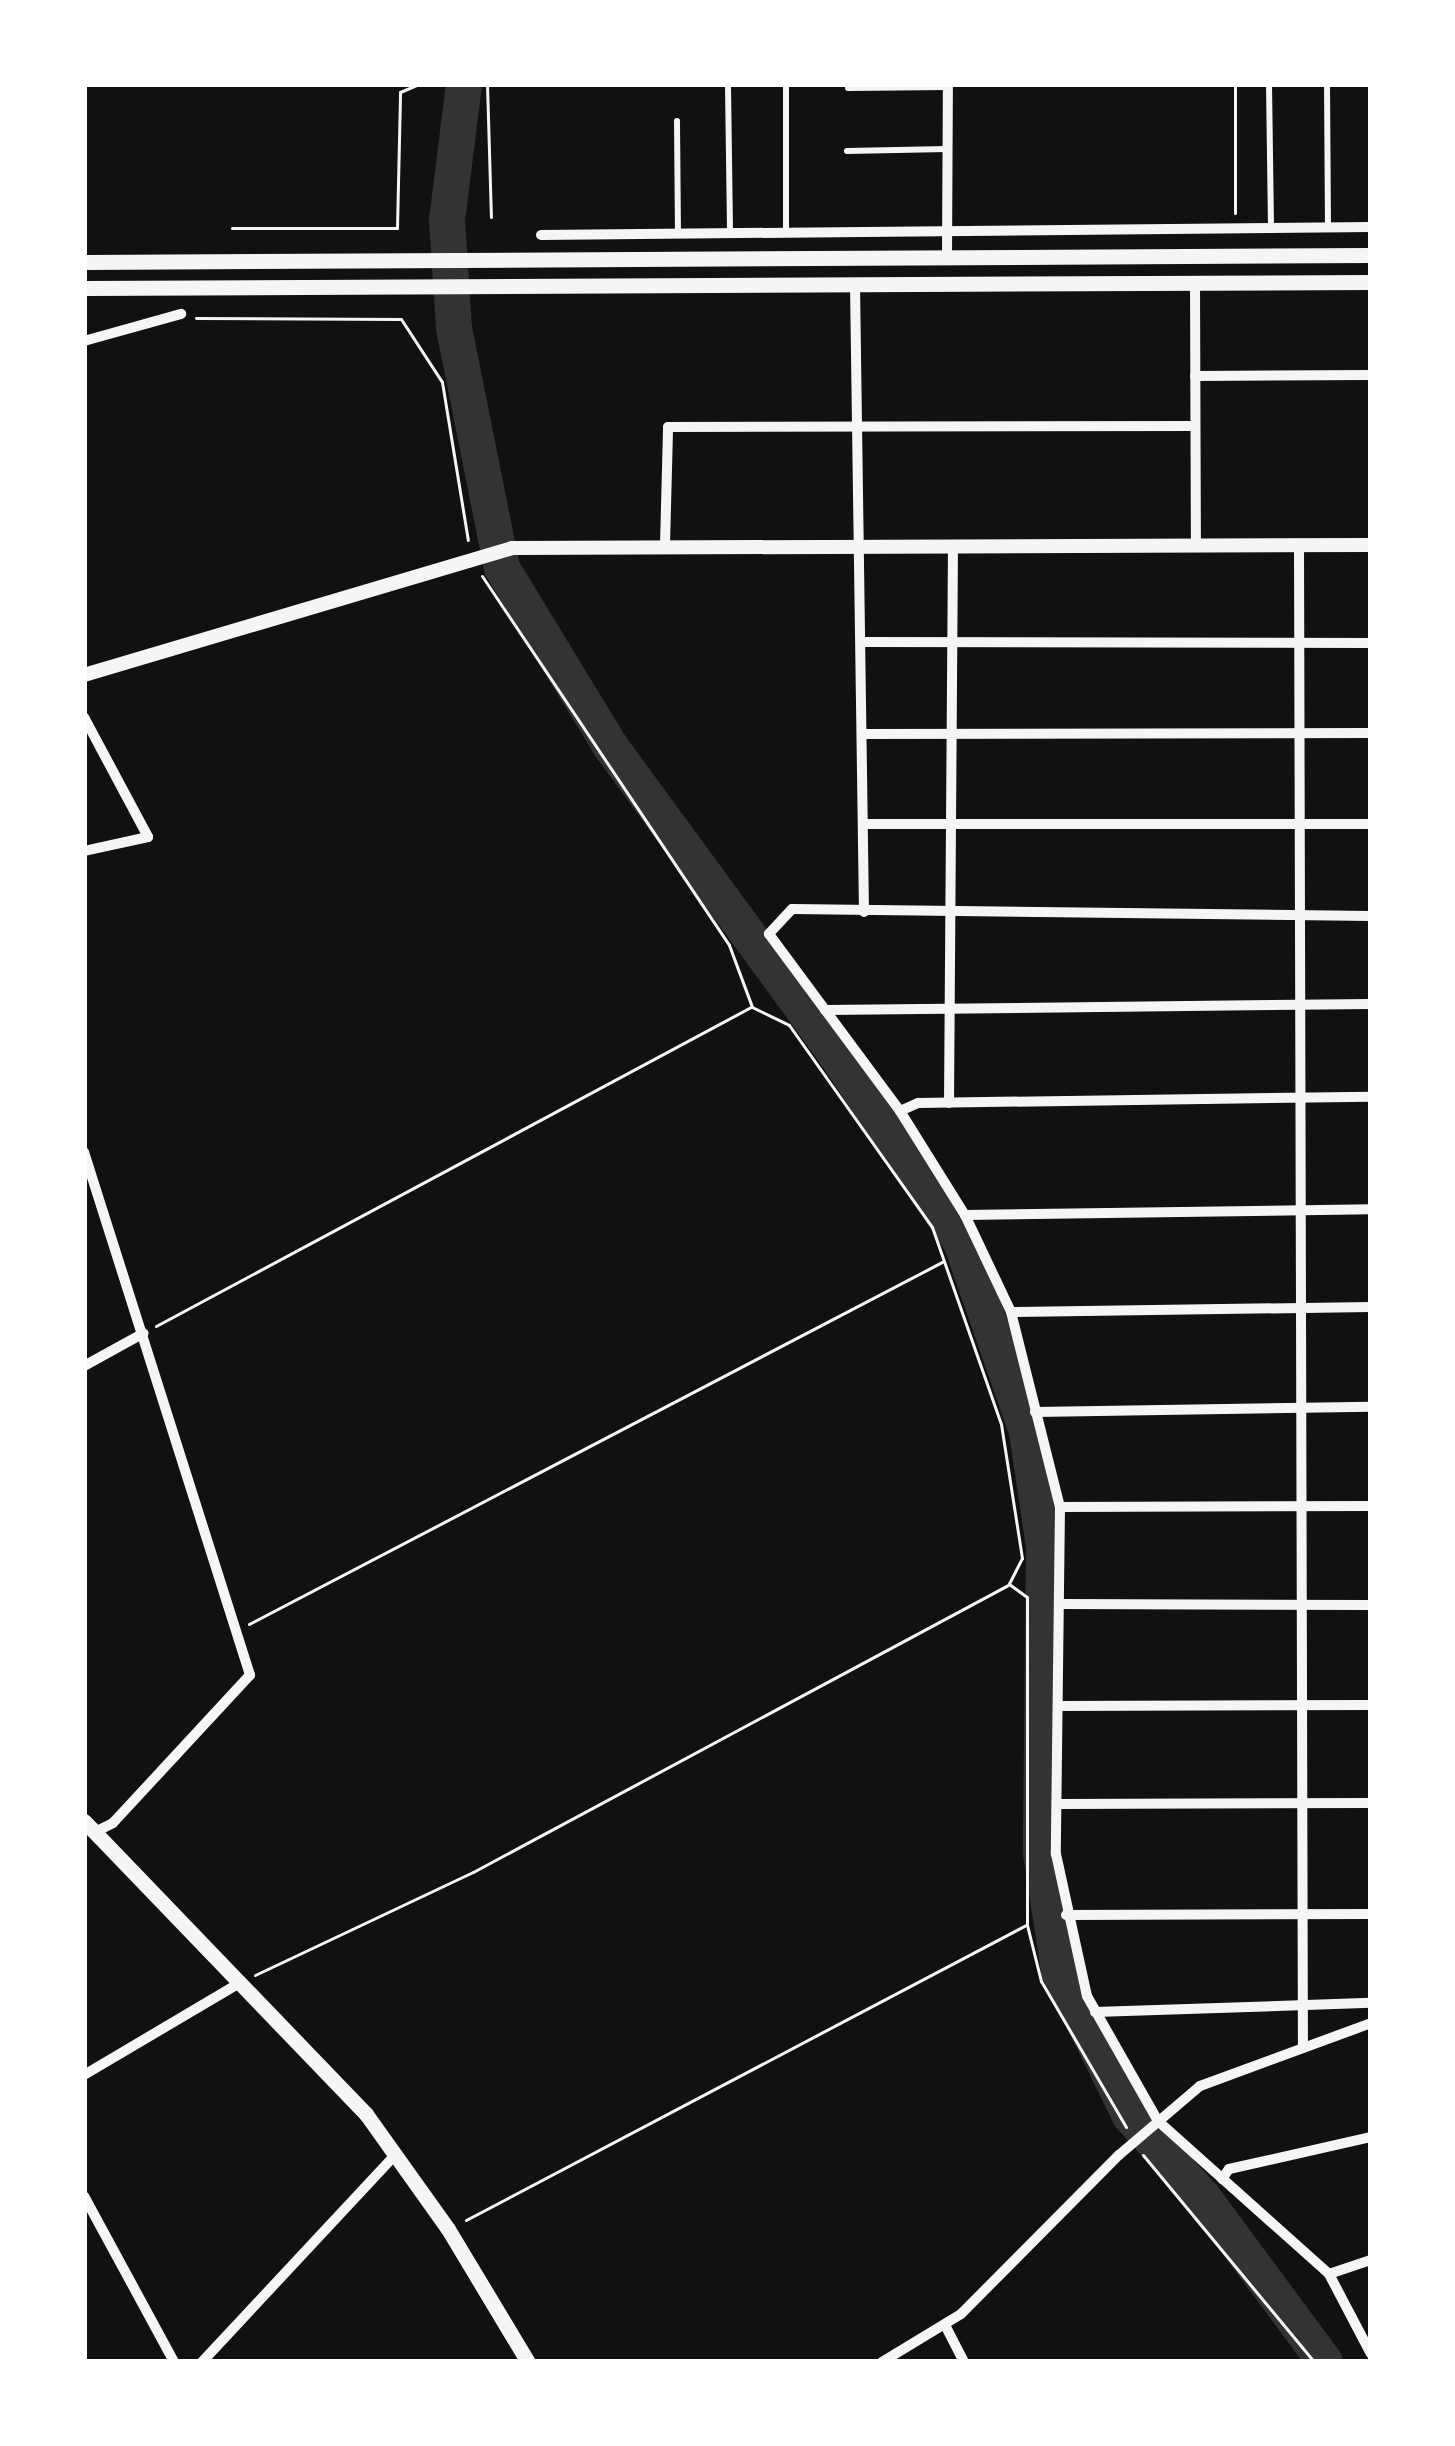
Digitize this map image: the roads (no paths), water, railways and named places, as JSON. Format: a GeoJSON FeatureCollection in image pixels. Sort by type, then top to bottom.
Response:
{"type":"FeatureCollection","features":[{"type":"Feature","properties":{"kind":"main road"},"geometry":{"type":"LineString","coordinates":[[84,262],[1371,255]]}},
{"type":"Feature","properties":{"kind":"main road"},"geometry":{"type":"LineString","coordinates":[[84,288],[1371,282]]}},
{"type":"Feature","properties":{"kind":"main road"},"geometry":{"type":"LineString","coordinates":[[90,1827],[397,2153],[528,2362]]}},
{"type":"Feature","properties":{"kind":"street"},"geometry":{"type":"LineString","coordinates":[[947,257],[948,85]]}},
{"type":"Feature","properties":{"kind":"street"},"geometry":{"type":"LineString","coordinates":[[541,235],[1371,226]]}},
{"type":"Feature","properties":{"kind":"street"},"geometry":{"type":"LineString","coordinates":[[1352,227],[1352,255]]}},
{"type":"Feature","properties":{"kind":"street"},"geometry":{"type":"LineString","coordinates":[[1195,282],[1196,546]]}},
{"type":"Feature","properties":{"kind":"street"},"geometry":{"type":"LineString","coordinates":[[855,284],[864,912]]}},
{"type":"Feature","properties":{"kind":"street"},"geometry":{"type":"LineString","coordinates":[[84,341],[184,315]]}},
{"type":"Feature","properties":{"kind":"street"},"geometry":{"type":"LineString","coordinates":[[1195,376],[1371,375]]}},
{"type":"Feature","properties":{"kind":"street"},"geometry":{"type":"LineString","coordinates":[[665,544],[668,428],[1195,426]]}},
{"type":"Feature","properties":{"kind":"street"},"geometry":{"type":"LineString","coordinates":[[84,675],[512,548],[1371,545]]}},
{"type":"Feature","properties":{"kind":"street"},"geometry":{"type":"LineString","coordinates":[[950,1103],[953,546]]}},
{"type":"Feature","properties":{"kind":"street"},"geometry":{"type":"LineString","coordinates":[[1299,546],[1303,2048]]}},
{"type":"Feature","properties":{"kind":"street"},"geometry":{"type":"LineString","coordinates":[[863,642],[1371,643]]}},
{"type":"Feature","properties":{"kind":"street"},"geometry":{"type":"LineString","coordinates":[[84,717],[148,837],[84,850]]}},
{"type":"Feature","properties":{"kind":"street"},"geometry":{"type":"LineString","coordinates":[[863,734],[1371,733]]}},
{"type":"Feature","properties":{"kind":"street"},"geometry":{"type":"LineString","coordinates":[[866,824],[1371,824]]}},
{"type":"Feature","properties":{"kind":"street"},"geometry":{"type":"LineString","coordinates":[[1371,916],[792,909],[769,934],[900,1111],[965,1215],[1011,1312],[1060,1507],[1057,1804],[1066,1915],[1095,2012],[1144,2132],[1222,2179],[1329,2274],[1371,2354]]}},
{"type":"Feature","properties":{"kind":"street"},"geometry":{"type":"LineString","coordinates":[[825,1010],[951,1004],[1371,1004]]}},
{"type":"Feature","properties":{"kind":"street"},"geometry":{"type":"LineString","coordinates":[[900,1111],[950,1103],[1371,1097]]}},
{"type":"Feature","properties":{"kind":"street"},"geometry":{"type":"LineString","coordinates":[[84,1152],[250,1675],[113,1823],[90,1827]]}},
{"type":"Feature","properties":{"kind":"street"},"geometry":{"type":"LineString","coordinates":[[965,1215],[1371,1209]]}},
{"type":"Feature","properties":{"kind":"street"},"geometry":{"type":"LineString","coordinates":[[1011,1312],[1371,1307]]}},
{"type":"Feature","properties":{"kind":"street"},"geometry":{"type":"LineString","coordinates":[[84,1366],[144,1333]]}},
{"type":"Feature","properties":{"kind":"street"},"geometry":{"type":"LineString","coordinates":[[1035,1412],[1371,1407]]}},
{"type":"Feature","properties":{"kind":"street"},"geometry":{"type":"LineString","coordinates":[[1060,1507],[1371,1506]]}},
{"type":"Feature","properties":{"kind":"street"},"geometry":{"type":"LineString","coordinates":[[1061,1604],[1371,1605]]}},
{"type":"Feature","properties":{"kind":"street"},"geometry":{"type":"LineString","coordinates":[[1059,1706],[1371,1705]]}},
{"type":"Feature","properties":{"kind":"street"},"geometry":{"type":"LineString","coordinates":[[1057,1804],[1371,1803]]}},
{"type":"Feature","properties":{"kind":"street"},"geometry":{"type":"LineString","coordinates":[[1066,1915],[1371,1914]]}},
{"type":"Feature","properties":{"kind":"street"},"geometry":{"type":"LineString","coordinates":[[84,2075],[238,1984]]}},
{"type":"Feature","properties":{"kind":"street"},"geometry":{"type":"LineString","coordinates":[[1095,2012],[1371,2003]]}},
{"type":"Feature","properties":{"kind":"street"},"geometry":{"type":"LineString","coordinates":[[882,2362],[945,2326],[1144,2132],[1200,2086],[1371,2023]]}},
{"type":"Feature","properties":{"kind":"street"},"geometry":{"type":"LineString","coordinates":[[1222,2179],[1229,2169],[1371,2137]]}},
{"type":"Feature","properties":{"kind":"street"},"geometry":{"type":"LineString","coordinates":[[202,2362],[397,2153]]}},
{"type":"Feature","properties":{"kind":"street"},"geometry":{"type":"LineString","coordinates":[[84,2197],[174,2362]]}},
{"type":"Feature","properties":{"kind":"street"},"geometry":{"type":"LineString","coordinates":[[1329,2274],[1371,2260]]}},
{"type":"Feature","properties":{"kind":"street"},"geometry":{"type":"LineString","coordinates":[[945,2326],[964,2362]]}},
{"type":"Feature","properties":{"kind":"lane"},"geometry":{"type":"LineString","coordinates":[[1269,84],[1271,227]]}},
{"type":"Feature","properties":{"kind":"lane"},"geometry":{"type":"LineString","coordinates":[[1327,84],[1328,226]]}},
{"type":"Feature","properties":{"kind":"lane"},"geometry":{"type":"LineString","coordinates":[[786,85],[786,230]]}},
{"type":"Feature","properties":{"kind":"lane"},"geometry":{"type":"LineString","coordinates":[[848,88],[948,85]]}},
{"type":"Feature","properties":{"kind":"lane"},"geometry":{"type":"LineString","coordinates":[[728,86],[730,231]]}},
{"type":"Feature","properties":{"kind":"lane"},"geometry":{"type":"LineString","coordinates":[[677,122],[678,232]]}},
{"type":"Feature","properties":{"kind":"lane"},"geometry":{"type":"LineString","coordinates":[[847,151],[947,149]]}},
{"type":"Feature","properties":{"kind":"waterway"},"geometry":{"type":"LineString","coordinates":[[464,84],[447,220],[454,328],[502,568],[611,747],[837,1056],[961,1242],[1027,1432],[1044,1547],[1041,1853],[1059,1971],[1130,2116],[1203,2197],[1325,2362]]}}]}
